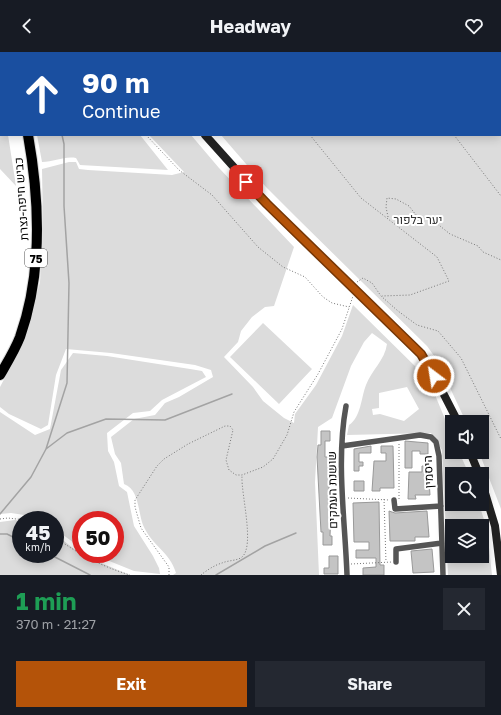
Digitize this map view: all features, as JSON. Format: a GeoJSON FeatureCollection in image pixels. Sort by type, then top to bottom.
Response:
{"type":"FeatureCollection","features":[{"type":"Feature","properties":{"kind":"highway","name":"כביש חיפה-נצרת"},"geometry":{"type":"LineString","coordinates":[[0,375],[20,338],[34,289],[37,238],[35,173],[28,136]]}},
{"type":"Feature","properties":{"kind":"main road"},"geometry":{"type":"LineString","coordinates":[[206,136],[267,204],[352,285],[421,354],[454,415]]}},
{"type":"Feature","properties":{"kind":"main road"},"geometry":{"type":"LineString","coordinates":[[489,506],[495,526],[501,575]]}},
{"type":"Feature","properties":{"kind":"street","name":"שושנת העמקים"},"geometry":{"type":"LineString","coordinates":[[346,406],[342,429],[342,498],[347,575]]}},
{"type":"Feature","properties":{"kind":"street","name":"היסמין"},"geometry":{"type":"LineString","coordinates":[[342,446],[426,435],[431,437],[436,442],[439,456],[443,575]]}},
{"type":"Feature","properties":{"kind":"street"},"geometry":{"type":"LineString","coordinates":[[394,500],[395,509],[441,506]]}},
{"type":"Feature","properties":{"kind":"street"},"geometry":{"type":"LineString","coordinates":[[396,562],[396,549],[442,543]]}},
{"type":"Feature","properties":{"kind":"path"},"geometry":{"type":"LineString","coordinates":[[147,136],[179,170],[212,195],[258,248],[282,266],[305,278],[323,297],[332,304],[349,307]]}},
{"type":"Feature","properties":{"kind":"path"},"geometry":{"type":"LineString","coordinates":[[311,136],[361,198],[437,257],[449,281],[410,295],[381,296]]}},
{"type":"Feature","properties":{"kind":"path"},"geometry":{"type":"LineString","coordinates":[[455,136],[501,196]]}},
{"type":"Feature","properties":{"kind":"path"},"geometry":{"type":"LineString","coordinates":[[388,218],[386,207],[387,198],[396,199],[409,206],[416,214],[435,222],[450,234],[478,246],[483,252],[501,260]]}},
{"type":"Feature","properties":{"kind":"path"},"geometry":{"type":"LineString","coordinates":[[170,575],[168,567],[141,528],[135,508],[135,500],[139,492],[157,466],[164,459],[188,444],[225,426],[230,426],[233,430],[233,436],[226,460],[229,470],[236,475],[242,475],[263,467],[274,459],[287,435],[294,412],[318,374],[342,329],[353,293],[352,285],[363,278],[372,283],[381,296],[417,325],[438,331],[461,358],[501,439]]}},
{"type":"Feature","properties":{"kind":"path"},"geometry":{"type":"LineString","coordinates":[[342,498],[400,500],[399,438]]}},
{"type":"Feature","properties":{"kind":"path"},"geometry":{"type":"LineString","coordinates":[[201,575],[222,562],[239,559],[247,551],[248,538],[241,487],[242,475]]}},
{"type":"Feature","properties":{"kind":"path"},"geometry":{"type":"LineString","coordinates":[[384,499],[386,562]]}},
{"type":"Feature","properties":{"kind":"path"},"geometry":{"type":"LineString","coordinates":[[0,519],[12,518]]}},
{"type":"Feature","properties":{"kind":"path"},"geometry":{"type":"LineString","coordinates":[[64,544],[72,550],[111,570],[130,575]]}},
{"type":"Feature","properties":{"kind":"path"},"geometry":{"type":"LineString","coordinates":[[346,564],[396,562]]}},
{"type":"Feature","properties":{"kind":"green space"},"geometry":{"type":"Polygon","coordinates":[[[0,136],[8,136],[16,186],[0,169],[0,136]]]}},
{"type":"Feature","properties":{"kind":"green space"},"geometry":{"type":"Polygon","coordinates":[[[37,136],[141,136],[168,170],[80,165],[76,158],[63,158],[42,162],[37,136]]]}},
{"type":"Feature","properties":{"kind":"green space"},"geometry":{"type":"Polygon","coordinates":[[[150,136],[192,136],[219,168],[294,247],[274,306],[265,307],[252,317],[241,331],[238,342],[224,357],[253,387],[263,401],[284,418],[294,423],[295,414],[316,385],[342,336],[353,305],[424,375],[433,390],[445,419],[445,459],[462,459],[466,467],[445,467],[445,511],[481,511],[484,519],[445,519],[442,450],[431,433],[347,435],[349,425],[353,422],[360,407],[368,380],[386,350],[387,344],[372,333],[364,342],[351,366],[332,418],[318,427],[315,482],[319,575],[173,575],[176,573],[170,560],[151,538],[143,525],[133,491],[124,484],[121,463],[115,454],[111,437],[134,419],[155,415],[165,403],[179,397],[213,377],[211,370],[195,365],[111,353],[66,349],[56,375],[48,425],[41,429],[9,414],[0,407],[0,387],[18,353],[27,330],[40,282],[43,231],[42,169],[69,162],[76,162],[79,169],[172,175],[184,172],[150,136]],[[407,387],[379,393],[379,408],[372,409],[373,415],[380,414],[404,421],[419,409],[407,387]]]}},
{"type":"Feature","properties":{"kind":"green space","name":"יער בלפור"},"geometry":{"type":"Polygon","coordinates":[[[222,136],[501,136],[501,509],[489,478],[489,467],[485,467],[482,459],[489,459],[489,415],[463,415],[437,360],[427,346],[266,187],[222,136]]]}},
{"type":"Feature","properties":{"kind":"green space"},"geometry":{"type":"Polygon","coordinates":[[[263,323],[312,369],[279,404],[230,357],[263,323]]]}},
{"type":"Feature","properties":{"kind":"green space"},"geometry":{"type":"Polygon","coordinates":[[[73,353],[107,356],[202,371],[206,377],[162,400],[150,411],[133,413],[107,433],[108,451],[114,462],[119,486],[127,492],[134,526],[153,556],[159,568],[160,574],[134,571],[114,563],[124,563],[124,511],[72,511],[72,541],[64,536],[64,511],[12,511],[12,513],[0,514],[0,412],[35,435],[50,429],[61,370],[73,353]]]}},
{"type":"Feature","properties":{"kind":"green space"},"geometry":{"type":"Polygon","coordinates":[[[12,520],[12,563],[64,563],[64,541],[72,547],[72,563],[101,563],[130,575],[0,575],[0,522],[12,520]]]}},
{"type":"Feature","properties":{"kind":"green space"},"geometry":{"type":"Polygon","coordinates":[[[489,547],[492,575],[448,575],[447,563],[489,563],[489,547]]]}},
{"type":"Feature","properties":{"kind":"building"},"geometry":{"type":"Polygon","coordinates":[[[321,431],[330,431],[330,441],[325,441],[325,457],[329,457],[329,498],[331,511],[330,536],[332,536],[332,545],[323,545],[323,532],[321,532],[317,457],[318,445],[321,445],[321,431]]]}},
{"type":"Feature","properties":{"kind":"building"},"geometry":{"type":"Polygon","coordinates":[[[405,441],[428,443],[428,454],[420,454],[420,451],[412,451],[412,468],[405,468],[405,441]]]}},
{"type":"Feature","properties":{"kind":"building"},"geometry":{"type":"Polygon","coordinates":[[[371,446],[371,453],[359,453],[359,462],[363,462],[363,466],[359,466],[359,471],[354,471],[354,449],[371,446]]]}},
{"type":"Feature","properties":{"kind":"building"},"geometry":{"type":"Polygon","coordinates":[[[381,446],[393,446],[394,488],[380,488],[380,491],[372,491],[374,461],[386,461],[386,453],[381,453],[381,446]]]}},
{"type":"Feature","properties":{"kind":"building"},"geometry":{"type":"Polygon","coordinates":[[[422,466],[428,466],[430,495],[415,495],[416,499],[408,499],[409,472],[422,472],[422,466]]]}},
{"type":"Feature","properties":{"kind":"building"},"geometry":{"type":"Polygon","coordinates":[[[354,481],[364,481],[364,491],[354,491],[354,481]]]}},
{"type":"Feature","properties":{"kind":"building"},"geometry":{"type":"Polygon","coordinates":[[[379,502],[380,565],[384,565],[384,575],[363,575],[363,568],[376,567],[376,558],[356,558],[356,550],[369,550],[369,542],[354,542],[353,503],[379,502]]]}},
{"type":"Feature","properties":{"kind":"building"},"geometry":{"type":"Polygon","coordinates":[[[389,511],[395,513],[427,511],[429,537],[415,537],[415,541],[390,541],[389,511]]]}},
{"type":"Feature","properties":{"kind":"building"},"geometry":{"type":"Polygon","coordinates":[[[432,549],[434,572],[413,573],[411,551],[432,549]]]}},
{"type":"Feature","properties":{"kind":"building"},"geometry":{"type":"Polygon","coordinates":[[[329,556],[338,556],[338,574],[324,574],[324,568],[329,568],[329,556]]]}},
{"type":"Feature","properties":{"kind":"waterway"},"geometry":{"type":"LineString","coordinates":[[46,449],[67,383],[69,283],[64,206],[64,144],[62,136]]}},
{"type":"Feature","properties":{"kind":"waterway"},"geometry":{"type":"LineString","coordinates":[[0,514],[31,477],[46,449],[67,433],[106,419],[165,420],[232,394]]}},
{"type":"Feature","properties":{"kind":"waterway"},"geometry":{"type":"LineString","coordinates":[[216,575],[265,546],[296,533]]}},
{"type":"Feature","properties":{"kind":"waterway"},"geometry":{"type":"LineString","coordinates":[[0,534],[7,534],[12,536]]}},
{"type":"Feature","properties":{"kind":"waterway"},"geometry":{"type":"LineString","coordinates":[[64,562],[90,575]]}},
{"type":"Feature","properties":{"kind":"route"},"geometry":{"type":"LineString","coordinates":[[246,182],[394,326],[421,354],[434,376]]}}]}
